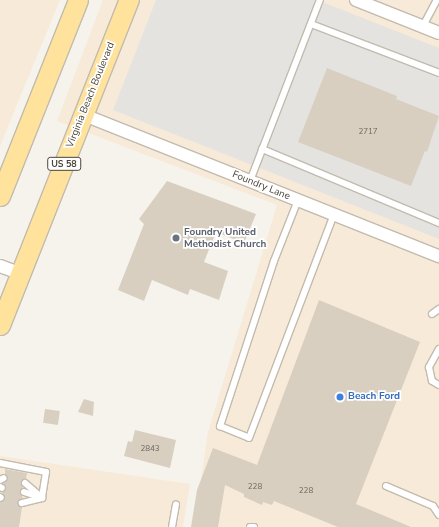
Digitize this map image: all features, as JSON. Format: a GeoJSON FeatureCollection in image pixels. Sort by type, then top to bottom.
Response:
{"type":"FeatureCollection","features":[{"type":"Feature","properties":{"kind":"main road"},"geometry":{"type":"LineString","coordinates":[[0,196],[78,0]]}},
{"type":"Feature","properties":{"kind":"main road","name":"Virginia Beach Boulevard"},"geometry":{"type":"LineString","coordinates":[[0,325],[19,273],[84,115],[129,0]]}},
{"type":"Feature","properties":{"kind":"street"},"geometry":{"type":"LineString","coordinates":[[356,0],[439,33]]}},
{"type":"Feature","properties":{"kind":"street","name":"Foundry Lane"},"geometry":{"type":"LineString","coordinates":[[84,115],[439,256]]}},
{"type":"Feature","properties":{"kind":"street"},"geometry":{"type":"LineString","coordinates":[[0,266],[19,273]]}},
{"type":"Feature","properties":{"kind":"lane"},"geometry":{"type":"LineString","coordinates":[[250,181],[320,0]]}},
{"type":"Feature","properties":{"kind":"lane"},"geometry":{"type":"LineString","coordinates":[[423,26],[437,0]]}},
{"type":"Feature","properties":{"kind":"lane"},"geometry":{"type":"LineString","coordinates":[[311,24],[439,73]]}},
{"type":"Feature","properties":{"kind":"lane"},"geometry":{"type":"LineString","coordinates":[[262,149],[439,223]]}},
{"type":"Feature","properties":{"kind":"lane"},"geometry":{"type":"LineString","coordinates":[[298,200],[274,261],[220,426],[248,438],[334,214]]}},
{"type":"Feature","properties":{"kind":"lane"},"geometry":{"type":"LineString","coordinates":[[432,314],[439,309]]}},
{"type":"Feature","properties":{"kind":"lane"},"geometry":{"type":"LineString","coordinates":[[439,349],[430,367],[432,381],[439,385]]}},
{"type":"Feature","properties":{"kind":"lane"},"geometry":{"type":"LineString","coordinates":[[0,463],[46,472],[42,498]]}},
{"type":"Feature","properties":{"kind":"lane"},"geometry":{"type":"LineString","coordinates":[[25,482],[42,498]]}},
{"type":"Feature","properties":{"kind":"lane"},"geometry":{"type":"LineString","coordinates":[[386,486],[433,506],[439,515]]}},
{"type":"Feature","properties":{"kind":"lane"},"geometry":{"type":"LineString","coordinates":[[24,492],[42,498]]}},
{"type":"Feature","properties":{"kind":"lane"},"geometry":{"type":"LineString","coordinates":[[22,503],[42,498]]}},
{"type":"Feature","properties":{"kind":"lane"},"geometry":{"type":"LineString","coordinates":[[172,527],[176,504]]}},
{"type":"Feature","properties":{"kind":"shaded area"},"geometry":{"type":"Polygon","coordinates":[[[0,0],[60,0],[0,146],[0,0]]]}},
{"type":"Feature","properties":{"kind":"shaded area"},"geometry":{"type":"Polygon","coordinates":[[[103,0],[439,0],[439,527],[194,527],[208,432],[277,205],[57,121],[103,0]]]}},
{"type":"Feature","properties":{"kind":"shaded area"},"geometry":{"type":"Polygon","coordinates":[[[156,0],[317,0],[439,48],[439,239],[113,110],[156,0]]]}},
{"type":"Feature","properties":{"kind":"shaded area"},"geometry":{"type":"Polygon","coordinates":[[[0,456],[190,484],[183,527],[0,527],[0,456]]]}},
{"type":"Feature","properties":{"kind":"building"},"geometry":{"type":"Polygon","coordinates":[[[327,68],[397,96],[396,99],[439,116],[427,152],[425,151],[411,186],[298,142],[327,68]]]}},
{"type":"Feature","properties":{"kind":"building","name":"Foundry United Methodist Church"},"geometry":{"type":"Polygon","coordinates":[[[167,181],[256,214],[244,243],[216,232],[204,262],[228,271],[219,300],[190,289],[188,295],[152,280],[144,301],[118,290],[144,224],[139,219],[167,181]]]}},
{"type":"Feature","properties":{"kind":"building","name":"Beach Ford"},"geometry":{"type":"Polygon","coordinates":[[[319,300],[420,342],[356,504],[411,527],[338,527],[274,501],[272,505],[263,502],[262,505],[244,497],[244,494],[225,485],[218,527],[191,527],[197,490],[213,448],[257,465],[319,300]]]}},
{"type":"Feature","properties":{"kind":"building"},"geometry":{"type":"Polygon","coordinates":[[[84,399],[94,402],[93,416],[78,412],[84,399]]]}},
{"type":"Feature","properties":{"kind":"building"},"geometry":{"type":"Polygon","coordinates":[[[45,409],[60,411],[58,425],[43,423],[45,409]]]}},
{"type":"Feature","properties":{"kind":"building"},"geometry":{"type":"Polygon","coordinates":[[[135,430],[176,440],[170,468],[124,456],[128,441],[132,442],[135,430]]]}},
{"type":"Feature","properties":{"kind":"building"},"geometry":{"type":"Polygon","coordinates":[[[5,469],[27,473],[26,479],[21,482],[23,488],[20,493],[23,498],[18,502],[22,507],[19,527],[0,527],[0,502],[5,499],[2,492],[6,488],[3,483],[8,479],[5,474],[5,469]]]}},
{"type":"Feature","properties":{"kind":"place","name":"Foundry United Methodist Church"},"geometry":{"type":"Point","coordinates":[176,238]}},
{"type":"Feature","properties":{"kind":"place","name":"Beach Ford"},"geometry":{"type":"Point","coordinates":[340,397]}}]}
